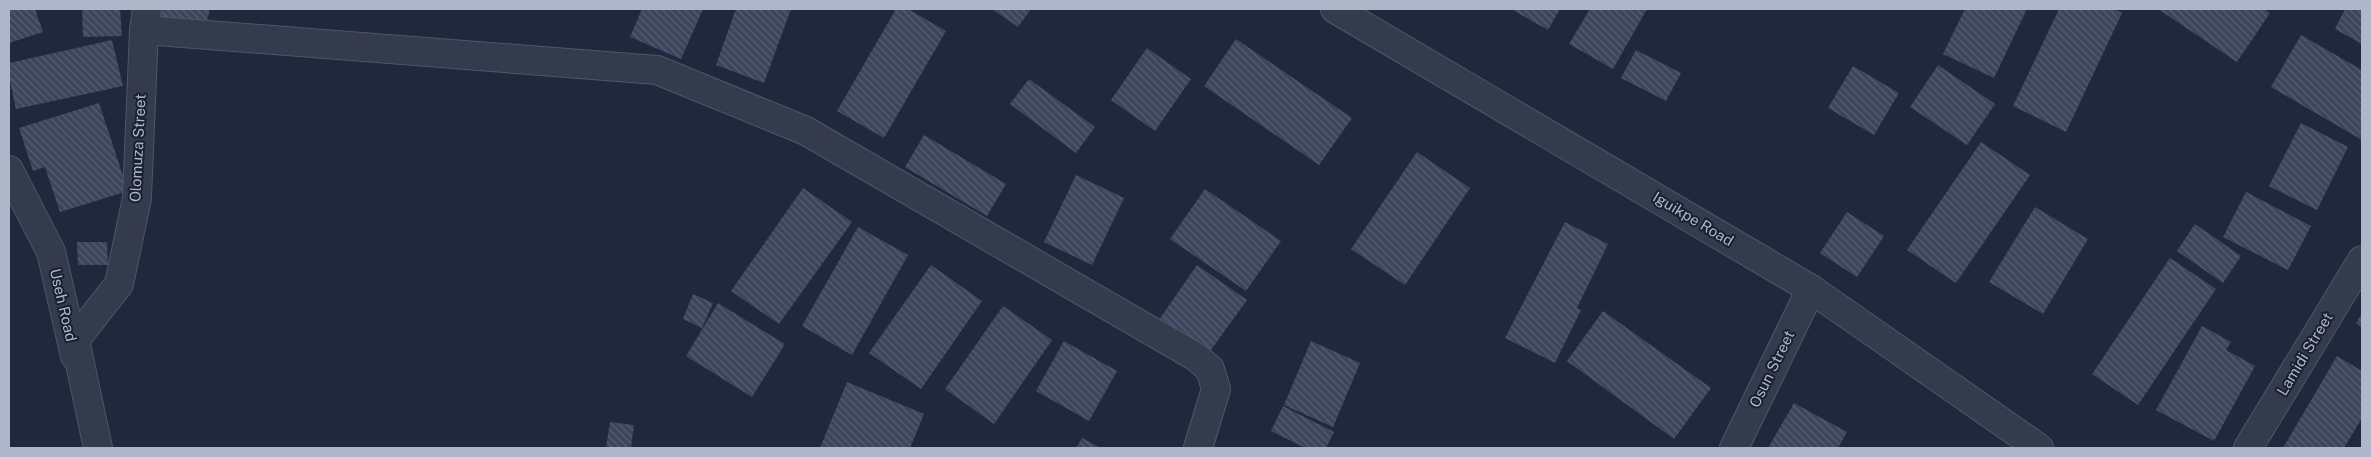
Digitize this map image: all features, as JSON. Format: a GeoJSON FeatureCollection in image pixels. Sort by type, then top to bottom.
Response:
{"type":"FeatureCollection","features":[{"type":"Feature","properties":{"kind":"street","name":"Iguikpe Road"},"geometry":{"type":"LineString","coordinates":[[1335,9],[1810,289],[2039,448]]}},
{"type":"Feature","properties":{"kind":"street","name":"Olomuza Street"},"geometry":{"type":"LineString","coordinates":[[98,448],[75,340],[119,284],[137,198],[145,20]]}},
{"type":"Feature","properties":{"kind":"street"},"geometry":{"type":"LineString","coordinates":[[145,20],[657,70],[806,131],[1196,357],[1210,369],[1216,389],[1198,448]]}},
{"type":"Feature","properties":{"kind":"street","name":"Useh Road"},"geometry":{"type":"LineString","coordinates":[[9,170],[51,252],[98,448]]}},
{"type":"Feature","properties":{"kind":"street","name":"Lamidi Street"},"geometry":{"type":"LineString","coordinates":[[2248,448],[2362,260]]}},
{"type":"Feature","properties":{"kind":"street","name":"Osun Street"},"geometry":{"type":"LineString","coordinates":[[1734,448],[1810,289]]}},
{"type":"Feature","properties":{"kind":"building"},"geometry":{"type":"Polygon","coordinates":[[[14,9],[35,9],[43,32],[9,43],[9,11],[14,9]]]}},
{"type":"Feature","properties":{"kind":"building"},"geometry":{"type":"Polygon","coordinates":[[[82,9],[120,9],[122,36],[83,37],[82,9]]]}},
{"type":"Feature","properties":{"kind":"building"},"geometry":{"type":"Polygon","coordinates":[[[158,9],[210,9],[205,28],[156,17],[158,9]]]}},
{"type":"Feature","properties":{"kind":"building"},"geometry":{"type":"Polygon","coordinates":[[[642,9],[703,9],[681,59],[630,37],[642,9]]]}},
{"type":"Feature","properties":{"kind":"building"},"geometry":{"type":"Polygon","coordinates":[[[736,9],[791,9],[764,83],[716,65],[736,9]]]}},
{"type":"Feature","properties":{"kind":"building"},"geometry":{"type":"Polygon","coordinates":[[[896,9],[908,9],[946,31],[884,138],[837,111],[896,9]]]}},
{"type":"Feature","properties":{"kind":"building"},"geometry":{"type":"Polygon","coordinates":[[[992,9],[1031,9],[1018,27],[992,9]]]}},
{"type":"Feature","properties":{"kind":"building"},"geometry":{"type":"Polygon","coordinates":[[[1511,9],[1560,9],[1548,30],[1511,9]]]}},
{"type":"Feature","properties":{"kind":"building"},"geometry":{"type":"Polygon","coordinates":[[[1590,9],[1647,9],[1613,69],[1569,44],[1590,9]]]}},
{"type":"Feature","properties":{"kind":"building"},"geometry":{"type":"Polygon","coordinates":[[[1965,9],[2027,9],[1994,78],[1943,54],[1965,9]]]}},
{"type":"Feature","properties":{"kind":"building"},"geometry":{"type":"Polygon","coordinates":[[[2059,9],[2114,9],[2122,13],[2066,132],[2013,106],[2059,9]]]}},
{"type":"Feature","properties":{"kind":"building"},"geometry":{"type":"Polygon","coordinates":[[[2158,9],[2264,9],[2270,13],[2237,62],[2158,9]]]}},
{"type":"Feature","properties":{"kind":"building"},"geometry":{"type":"Polygon","coordinates":[[[2345,9],[2362,9],[2362,44],[2335,29],[2345,9]]]}},
{"type":"Feature","properties":{"kind":"building"},"geometry":{"type":"Polygon","coordinates":[[[2301,35],[2362,70],[2362,140],[2271,87],[2301,35]]]}},
{"type":"Feature","properties":{"kind":"building"},"geometry":{"type":"Polygon","coordinates":[[[1236,39],[1352,118],[1319,165],[1204,86],[1236,39]]]}},
{"type":"Feature","properties":{"kind":"building"},"geometry":{"type":"Polygon","coordinates":[[[112,40],[123,86],[16,109],[9,77],[9,63],[112,40]]]}},
{"type":"Feature","properties":{"kind":"building"},"geometry":{"type":"Polygon","coordinates":[[[1147,48],[1191,79],[1155,131],[1111,100],[1147,48]]]}},
{"type":"Feature","properties":{"kind":"building"},"geometry":{"type":"Polygon","coordinates":[[[1636,50],[1681,73],[1666,101],[1621,78],[1636,50]]]}},
{"type":"Feature","properties":{"kind":"building"},"geometry":{"type":"Polygon","coordinates":[[[1938,65],[1995,104],[1967,145],[1910,107],[1938,65]]]}},
{"type":"Feature","properties":{"kind":"building"},"geometry":{"type":"Polygon","coordinates":[[[1853,66],[1899,93],[1874,135],[1828,108],[1853,66]]]}},
{"type":"Feature","properties":{"kind":"building"},"geometry":{"type":"Polygon","coordinates":[[[1029,79],[1095,127],[1076,153],[1010,104],[1029,79]]]}},
{"type":"Feature","properties":{"kind":"building"},"geometry":{"type":"Polygon","coordinates":[[[99,103],[128,191],[60,212],[45,167],[33,171],[19,128],[99,103]]]}},
{"type":"Feature","properties":{"kind":"building"},"geometry":{"type":"Polygon","coordinates":[[[2301,123],[2348,147],[2317,210],[2269,186],[2301,123]]]}},
{"type":"Feature","properties":{"kind":"building"},"geometry":{"type":"Polygon","coordinates":[[[924,135],[1006,184],[987,216],[905,167],[924,135]]]}},
{"type":"Feature","properties":{"kind":"building"},"geometry":{"type":"Polygon","coordinates":[[[1981,142],[2030,175],[1956,283],[1907,250],[1981,142]]]}},
{"type":"Feature","properties":{"kind":"building"},"geometry":{"type":"Polygon","coordinates":[[[1417,152],[1470,188],[1405,285],[1351,249],[1417,152]]]}},
{"type":"Feature","properties":{"kind":"building"},"geometry":{"type":"Polygon","coordinates":[[[1076,175],[1124,198],[1092,265],[1044,242],[1076,175]]]}},
{"type":"Feature","properties":{"kind":"building"},"geometry":{"type":"Polygon","coordinates":[[[803,188],[852,222],[779,324],[731,291],[803,188]]]}},
{"type":"Feature","properties":{"kind":"building"},"geometry":{"type":"Polygon","coordinates":[[[1205,189],[1281,241],[1246,291],[1170,239],[1205,189]]]}},
{"type":"Feature","properties":{"kind":"building"},"geometry":{"type":"Polygon","coordinates":[[[2246,192],[2311,226],[2288,270],[2223,237],[2246,192]]]}},
{"type":"Feature","properties":{"kind":"building"},"geometry":{"type":"Polygon","coordinates":[[[2035,207],[2088,239],[2043,314],[1989,282],[2035,207]]]}},
{"type":"Feature","properties":{"kind":"building"},"geometry":{"type":"Polygon","coordinates":[[[1847,212],[1884,236],[1857,277],[1820,253],[1847,212]]]}},
{"type":"Feature","properties":{"kind":"building"},"geometry":{"type":"Polygon","coordinates":[[[1565,222],[1608,244],[1577,308],[1581,310],[1555,363],[1505,338],[1565,222]]]}},
{"type":"Feature","properties":{"kind":"building"},"geometry":{"type":"Polygon","coordinates":[[[2195,224],[2241,256],[2223,283],[2177,251],[2195,224]]]}},
{"type":"Feature","properties":{"kind":"building"},"geometry":{"type":"Polygon","coordinates":[[[858,227],[908,255],[852,355],[802,326],[858,227]]]}},
{"type":"Feature","properties":{"kind":"building"},"geometry":{"type":"Polygon","coordinates":[[[77,242],[107,242],[108,265],[78,265],[77,242]]]}},
{"type":"Feature","properties":{"kind":"building"},"geometry":{"type":"Polygon","coordinates":[[[2170,258],[2216,289],[2138,405],[2092,374],[2170,258]]]}},
{"type":"Feature","properties":{"kind":"building"},"geometry":{"type":"Polygon","coordinates":[[[931,265],[982,301],[921,389],[869,353],[931,265]]]}},
{"type":"Feature","properties":{"kind":"building"},"geometry":{"type":"Polygon","coordinates":[[[1197,265],[1247,300],[1203,361],[1154,327],[1197,265]]]}},
{"type":"Feature","properties":{"kind":"building"},"geometry":{"type":"Polygon","coordinates":[[[693,294],[713,303],[702,328],[683,319],[693,294]]]}},
{"type":"Feature","properties":{"kind":"building"},"geometry":{"type":"Polygon","coordinates":[[[718,303],[785,344],[752,397],[686,356],[718,303]]]}},
{"type":"Feature","properties":{"kind":"building"},"geometry":{"type":"Polygon","coordinates":[[[1003,306],[1052,340],[994,424],[945,389],[1003,306]]]}},
{"type":"Feature","properties":{"kind":"building"},"geometry":{"type":"Polygon","coordinates":[[[1603,311],[1711,388],[1674,439],[1567,361],[1603,311]]]}},
{"type":"Feature","properties":{"kind":"building"},"geometry":{"type":"Polygon","coordinates":[[[2362,313],[2362,328],[2356,323],[2362,313]]]}},
{"type":"Feature","properties":{"kind":"building"},"geometry":{"type":"Polygon","coordinates":[[[2202,326],[2231,342],[2226,350],[2255,366],[2214,441],[2156,410],[2202,326]]]}},
{"type":"Feature","properties":{"kind":"building"},"geometry":{"type":"Polygon","coordinates":[[[1064,341],[1117,371],[1089,421],[1036,391],[1064,341]]]}},
{"type":"Feature","properties":{"kind":"building"},"geometry":{"type":"Polygon","coordinates":[[[1311,341],[1360,363],[1333,427],[1284,405],[1311,341]]]}},
{"type":"Feature","properties":{"kind":"building"},"geometry":{"type":"Polygon","coordinates":[[[2337,356],[2362,371],[2362,418],[2344,448],[2283,448],[2337,356]]]}},
{"type":"Feature","properties":{"kind":"building"},"geometry":{"type":"Polygon","coordinates":[[[847,382],[924,414],[910,448],[820,448],[847,382]]]}},
{"type":"Feature","properties":{"kind":"building"},"geometry":{"type":"Polygon","coordinates":[[[1794,403],[1847,432],[1838,448],[1768,448],[1794,403]]]}},
{"type":"Feature","properties":{"kind":"building"},"geometry":{"type":"Polygon","coordinates":[[[1283,406],[1334,432],[1326,448],[1305,448],[1271,431],[1283,406]]]}},
{"type":"Feature","properties":{"kind":"building"},"geometry":{"type":"Polygon","coordinates":[[[610,422],[634,425],[631,448],[606,448],[610,422]]]}},
{"type":"Feature","properties":{"kind":"building"},"geometry":{"type":"Polygon","coordinates":[[[1082,438],[1101,448],[1076,448],[1082,438]]]}}]}
